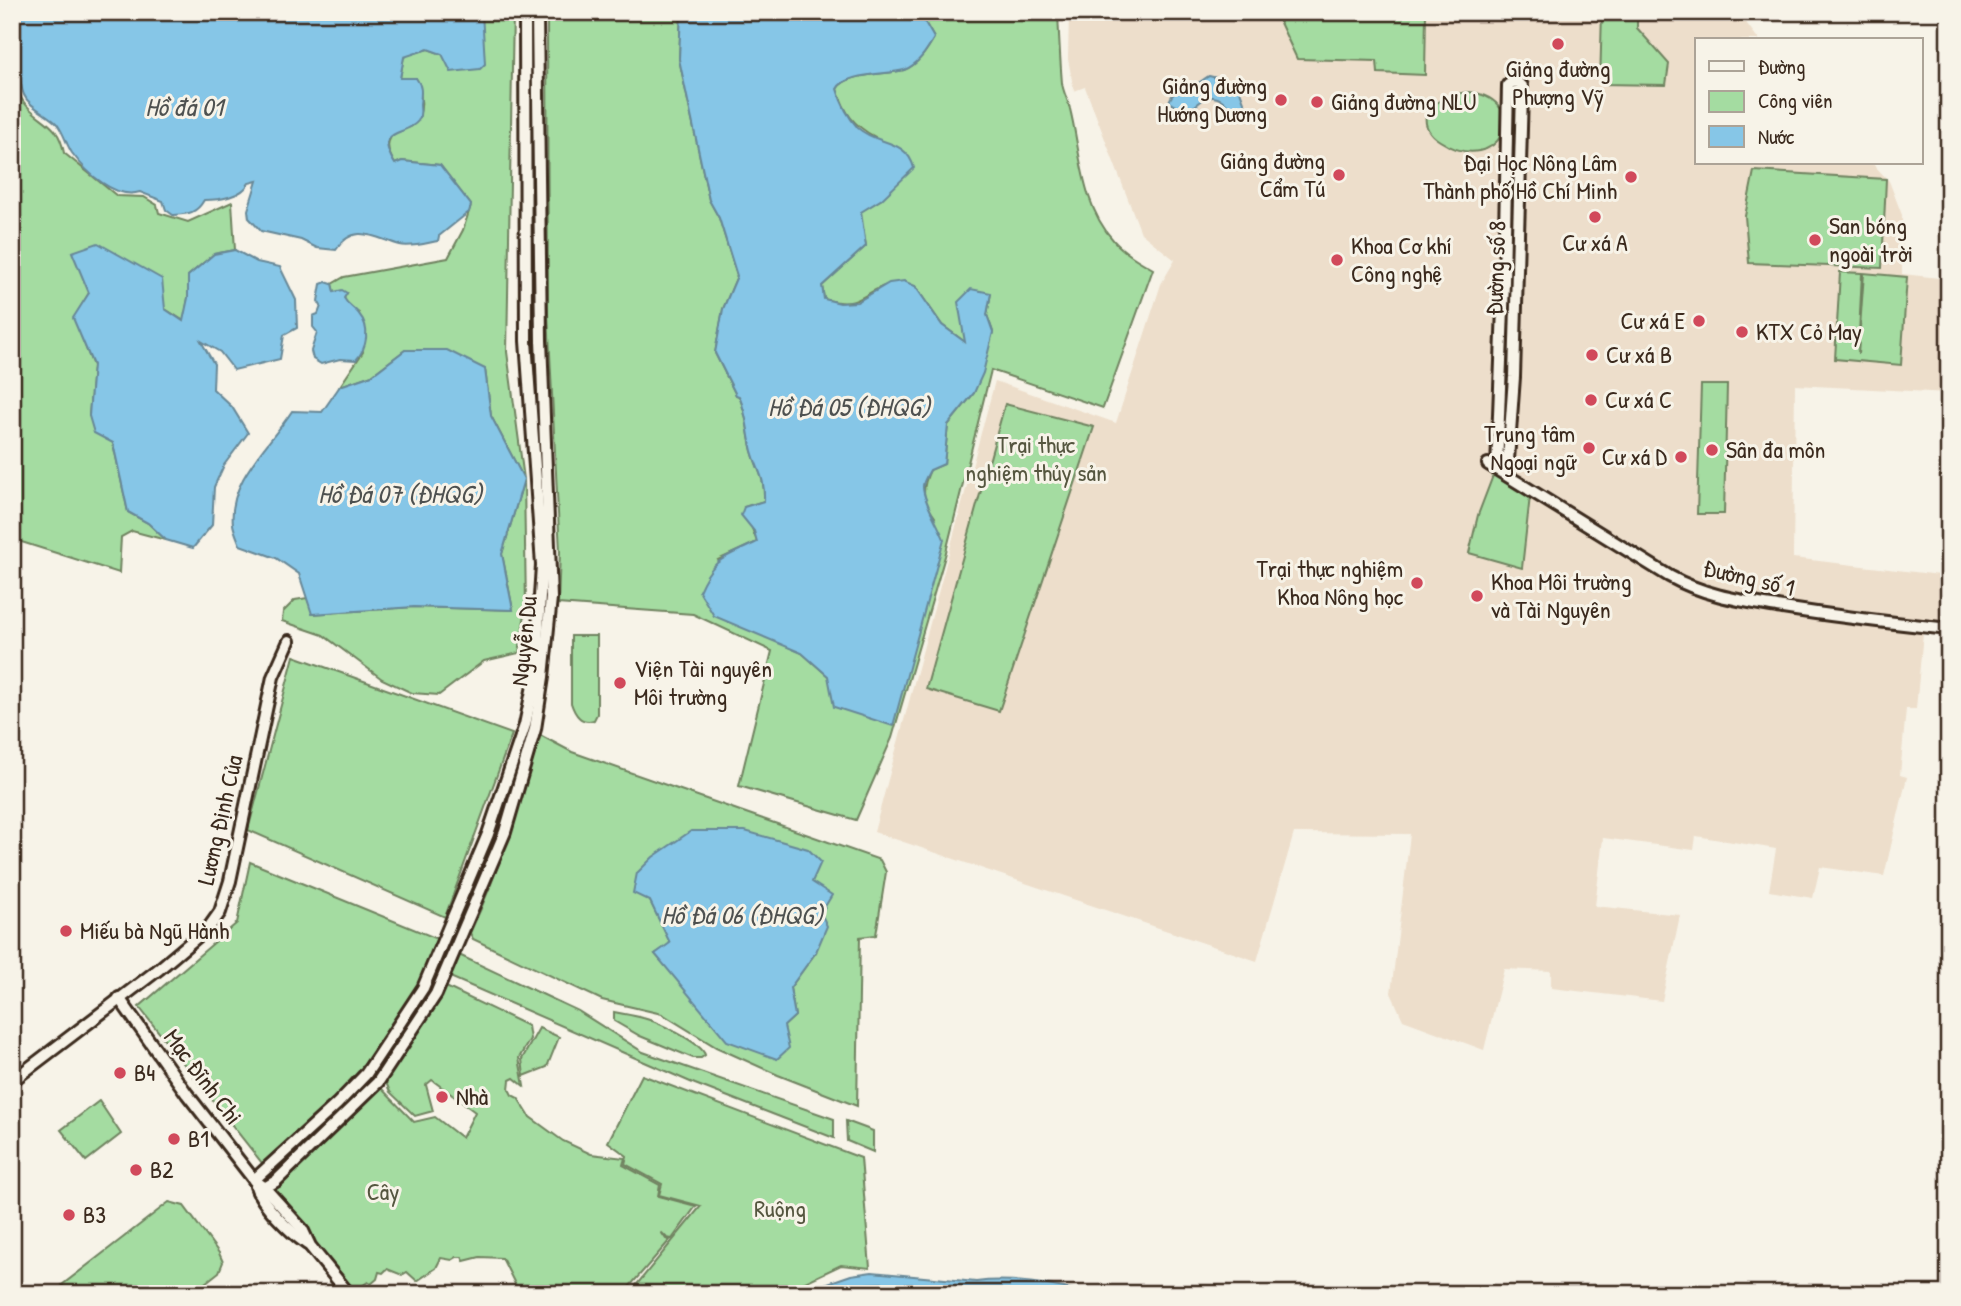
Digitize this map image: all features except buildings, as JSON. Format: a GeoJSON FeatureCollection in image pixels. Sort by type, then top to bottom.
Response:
{"type":"FeatureCollection","features":[{"type":"Feature","properties":{"kind":"street","name":"Nguyễn Du"},"geometry":{"type":"LineString","coordinates":[[254,1180],[329,1112],[366,1073],[409,1012],[431,975],[530,727],[542,565],[526,341],[525,12]]}},
{"type":"Feature","properties":{"kind":"street","name":"Nguyễn Du"},"geometry":{"type":"LineString","coordinates":[[261,1190],[276,1181],[378,1082],[425,1013],[443,980],[505,832],[543,677],[551,598],[541,340],[537,12]]}},
{"type":"Feature","properties":{"kind":"street","name":"Đường số 8"},"geometry":{"type":"LineString","coordinates":[[1515,80],[1522,86],[1514,377],[1498,469],[1508,85],[1515,80]]}},
{"type":"Feature","properties":{"kind":"street"},"geometry":{"type":"LineString","coordinates":[[1504,281],[1517,280]]}},
{"type":"Feature","properties":{"kind":"street"},"geometry":{"type":"LineString","coordinates":[[1502,377],[1514,377]]}},
{"type":"Feature","properties":{"kind":"street","name":"Đường số 1"},"geometry":{"type":"LineString","coordinates":[[1498,469],[1683,584],[1732,600],[1826,615],[1949,629]]}},
{"type":"Feature","properties":{"kind":"street","name":"Lương Định Của"},"geometry":{"type":"LineString","coordinates":[[12,1081],[179,953],[210,926],[220,912],[230,881],[272,677],[289,641]]}},
{"type":"Feature","properties":{"kind":"street"},"geometry":{"type":"LineString","coordinates":[[431,975],[443,980]]}},
{"type":"Feature","properties":{"kind":"street","name":"Mạc Đĩnh Chi"},"geometry":{"type":"LineString","coordinates":[[119,998],[187,1094],[261,1190],[302,1229],[310,1246],[349,1294]]}},
{"type":"Feature","properties":{"kind":"shaded area"},"geometry":{"type":"Polygon","coordinates":[[[1069,12],[1738,12],[1758,38],[1695,38],[1695,164],[1873,164],[1889,181],[1902,215],[1902,274],[1949,279],[1949,393],[1795,385],[1793,558],[1949,576],[1949,635],[1923,633],[1916,709],[1906,709],[1900,775],[1907,777],[1884,876],[1820,867],[1813,898],[1769,891],[1776,849],[1696,836],[1694,850],[1603,838],[1595,906],[1680,915],[1662,1001],[1551,988],[1551,971],[1504,969],[1484,1050],[1403,1020],[1391,993],[1410,834],[1294,833],[1257,961],[874,832],[995,381],[1116,423],[1161,284],[1175,260],[1141,233],[1085,87],[1074,91],[1068,59],[1069,12]]]}},
{"type":"Feature","properties":{"kind":"green space"},"geometry":{"type":"Polygon","coordinates":[[[482,12],[513,12],[507,352],[524,479],[491,416],[485,369],[405,350],[372,375],[340,386],[363,352],[359,313],[348,306],[344,298],[347,293],[334,292],[332,284],[344,277],[448,258],[463,230],[471,205],[440,165],[402,161],[395,164],[390,155],[389,142],[393,134],[413,125],[420,114],[421,96],[416,78],[400,78],[404,56],[428,49],[442,54],[483,17],[482,12]]]}},
{"type":"Feature","properties":{"kind":"green space"},"geometry":{"type":"Polygon","coordinates":[[[547,12],[681,12],[679,59],[709,200],[719,218],[737,276],[723,309],[715,353],[742,404],[764,493],[764,501],[744,507],[757,542],[718,560],[786,646],[802,653],[828,676],[935,517],[925,500],[925,483],[930,470],[944,464],[948,425],[974,393],[993,332],[987,315],[991,293],[965,342],[942,325],[915,286],[890,284],[852,302],[824,299],[822,286],[866,246],[860,212],[882,199],[875,137],[851,118],[837,89],[848,80],[904,70],[918,61],[934,38],[919,12],[1058,12],[1063,86],[1088,195],[1103,227],[1114,241],[1127,253],[1153,269],[1103,408],[991,370],[945,556],[892,738],[856,820],[739,786],[772,651],[693,614],[558,604],[560,552],[548,314],[547,12]]]}},
{"type":"Feature","properties":{"kind":"green space"},"geometry":{"type":"Polygon","coordinates":[[[1275,12],[1426,12],[1425,75],[1378,73],[1377,61],[1297,59],[1275,12]]]}},
{"type":"Feature","properties":{"kind":"green space"},"geometry":{"type":"Polygon","coordinates":[[[1602,12],[1637,12],[1637,28],[1669,64],[1666,85],[1600,84],[1602,12]]]}},
{"type":"Feature","properties":{"kind":"green space"},"geometry":{"type":"Polygon","coordinates":[[[12,72],[21,98],[53,128],[64,153],[117,196],[144,197],[157,205],[159,213],[188,222],[232,202],[235,250],[214,254],[188,276],[184,321],[165,309],[89,293],[74,318],[93,366],[89,416],[113,443],[128,512],[148,523],[166,540],[132,531],[121,537],[119,573],[12,539],[12,72]]]}},
{"type":"Feature","properties":{"kind":"green space"},"geometry":{"type":"Polygon","coordinates":[[[1470,92],[1490,98],[1501,109],[1504,122],[1502,134],[1493,145],[1479,151],[1461,150],[1440,141],[1431,133],[1426,123],[1426,115],[1439,101],[1470,92]]]}},
{"type":"Feature","properties":{"kind":"green space","name":"San bóng ngoài trời"},"geometry":{"type":"Polygon","coordinates":[[[1754,171],[1886,179],[1882,268],[1749,263],[1745,216],[1754,171]]]}},
{"type":"Feature","properties":{"kind":"green space"},"geometry":{"type":"Polygon","coordinates":[[[1840,272],[1862,273],[1858,354],[1864,273],[1907,277],[1901,365],[1835,359],[1840,272]]]}},
{"type":"Feature","properties":{"kind":"green space","name":"Sân đa môn"},"geometry":{"type":"Polygon","coordinates":[[[1701,385],[1727,385],[1724,514],[1697,514],[1701,385]]]}},
{"type":"Feature","properties":{"kind":"green space","name":"Trại thực nghiệm thủy sản"},"geometry":{"type":"Polygon","coordinates":[[[1005,404],[1094,427],[999,711],[926,689],[1005,404]]]}},
{"type":"Feature","properties":{"kind":"green space"},"geometry":{"type":"Polygon","coordinates":[[[1494,473],[1530,496],[1522,568],[1469,553],[1478,515],[1494,473]]]}},
{"type":"Feature","properties":{"kind":"green space"},"geometry":{"type":"Polygon","coordinates":[[[524,479],[526,607],[519,653],[484,661],[439,695],[412,693],[382,679],[323,635],[282,621],[283,612],[295,600],[307,598],[313,614],[414,607],[513,610],[502,554],[524,479]]]}},
{"type":"Feature","properties":{"kind":"green space"},"geometry":{"type":"Polygon","coordinates":[[[571,636],[597,636],[597,714],[594,720],[585,721],[579,718],[571,703],[571,636]]]}},
{"type":"Feature","properties":{"kind":"green space"},"geometry":{"type":"Polygon","coordinates":[[[294,656],[512,734],[445,917],[248,830],[294,656]]]}},
{"type":"Feature","properties":{"kind":"green space"},"geometry":{"type":"Polygon","coordinates":[[[538,734],[572,752],[880,860],[886,872],[876,935],[860,937],[857,1106],[716,1047],[662,1014],[602,1000],[473,939],[470,933],[517,810],[538,734]],[[650,901],[671,944],[655,954],[691,995],[784,1026],[795,1016],[790,988],[816,952],[650,901]]]}},
{"type":"Feature","properties":{"kind":"green space"},"geometry":{"type":"Polygon","coordinates":[[[250,862],[438,939],[421,980],[390,1030],[362,1067],[334,1100],[262,1163],[139,1007],[237,923],[250,862]]]}},
{"type":"Feature","properties":{"kind":"green space"},"geometry":{"type":"Polygon","coordinates":[[[459,955],[578,1011],[643,1052],[834,1119],[834,1138],[695,1084],[450,977],[459,955]]]}},
{"type":"Feature","properties":{"kind":"green space","name":"Cây"},"geometry":{"type":"Polygon","coordinates":[[[446,987],[528,1026],[530,1039],[519,1058],[524,1086],[514,1078],[510,1080],[509,1089],[530,1117],[563,1141],[591,1154],[625,1158],[623,1165],[660,1185],[658,1196],[696,1206],[672,1239],[661,1232],[666,1239],[670,1240],[623,1294],[520,1294],[502,1258],[480,1257],[464,1261],[462,1257],[452,1260],[441,1258],[436,1268],[417,1281],[407,1272],[402,1275],[387,1269],[383,1273],[379,1272],[377,1279],[371,1284],[368,1282],[354,1291],[278,1202],[275,1187],[380,1087],[414,1122],[435,1117],[462,1138],[475,1112],[432,1080],[426,1085],[433,1111],[415,1116],[390,1092],[385,1080],[446,987]]]}},
{"type":"Feature","properties":{"kind":"green space"},"geometry":{"type":"Polygon","coordinates":[[[614,1012],[658,1023],[696,1045],[705,1055],[693,1058],[640,1036],[614,1021],[614,1012]]]}},
{"type":"Feature","properties":{"kind":"green space"},"geometry":{"type":"Polygon","coordinates":[[[539,1028],[559,1037],[547,1067],[524,1076],[522,1059],[539,1028]]]}},
{"type":"Feature","properties":{"kind":"green space","name":"Ruộng"},"geometry":{"type":"Polygon","coordinates":[[[642,1075],[861,1158],[870,1268],[841,1265],[780,1294],[629,1294],[701,1206],[659,1195],[662,1184],[625,1164],[627,1156],[608,1142],[642,1075]]]}},
{"type":"Feature","properties":{"kind":"green space"},"geometry":{"type":"Polygon","coordinates":[[[99,1101],[121,1134],[86,1161],[61,1130],[99,1101]]]}},
{"type":"Feature","properties":{"kind":"green space"},"geometry":{"type":"Polygon","coordinates":[[[846,1121],[873,1131],[873,1152],[847,1141],[846,1121]]]}},
{"type":"Feature","properties":{"kind":"green space"},"geometry":{"type":"Polygon","coordinates":[[[169,1202],[184,1206],[223,1262],[219,1272],[191,1294],[70,1294],[62,1285],[169,1202]]]}},
{"type":"Feature","properties":{"kind":"water","name":"Hồ đá 01"},"geometry":{"type":"Polygon","coordinates":[[[12,12],[482,12],[485,64],[480,69],[451,72],[442,54],[428,49],[404,57],[400,78],[416,78],[420,84],[420,115],[413,126],[393,135],[387,144],[395,164],[402,161],[440,165],[471,205],[469,212],[439,236],[438,241],[404,246],[374,236],[358,234],[343,241],[336,250],[317,248],[301,240],[261,231],[249,218],[248,210],[257,181],[249,183],[236,195],[204,200],[191,212],[173,215],[166,210],[163,201],[140,192],[121,192],[111,188],[85,168],[72,153],[57,124],[26,99],[19,76],[12,65],[12,12]]]}},
{"type":"Feature","properties":{"kind":"water","name":"Hồ Đá 05 (ĐHQG)"},"geometry":{"type":"Polygon","coordinates":[[[681,12],[919,12],[934,38],[922,57],[909,68],[857,77],[841,84],[837,89],[845,110],[858,128],[905,152],[914,168],[882,199],[861,212],[866,246],[822,286],[824,299],[840,303],[857,302],[889,283],[904,281],[915,286],[942,325],[965,342],[958,302],[971,289],[991,293],[987,315],[993,332],[983,373],[974,393],[948,425],[944,464],[930,470],[923,484],[925,498],[944,539],[893,726],[834,707],[828,676],[802,653],[714,616],[699,591],[716,564],[757,542],[754,531],[741,515],[744,507],[764,501],[764,493],[742,404],[715,353],[723,309],[737,276],[719,218],[709,200],[679,59],[681,12]]]}},
{"type":"Feature","properties":{"kind":"water"},"geometry":{"type":"Polygon","coordinates":[[[1209,76],[1238,86],[1247,110],[1245,115],[1235,113],[1222,100],[1213,97],[1185,110],[1169,102],[1177,91],[1209,76]]]}},
{"type":"Feature","properties":{"kind":"water"},"geometry":{"type":"Polygon","coordinates":[[[98,243],[162,279],[165,309],[183,321],[188,298],[188,276],[214,254],[235,250],[257,262],[280,267],[296,300],[297,328],[284,335],[280,359],[234,370],[220,352],[201,341],[214,364],[213,389],[232,407],[248,433],[224,465],[214,487],[212,525],[193,548],[166,540],[148,523],[128,512],[113,443],[94,433],[89,416],[93,365],[73,318],[89,293],[72,252],[98,243]]]}},
{"type":"Feature","properties":{"kind":"water"},"geometry":{"type":"Polygon","coordinates":[[[321,284],[332,284],[334,292],[342,290],[347,293],[344,298],[365,325],[365,344],[356,360],[340,359],[321,364],[313,359],[311,351],[317,332],[313,327],[313,316],[318,314],[321,306],[318,301],[321,284]]]}},
{"type":"Feature","properties":{"kind":"water","name":"Hồ Đá 07 (ĐHQG)"},"geometry":{"type":"Polygon","coordinates":[[[405,350],[447,350],[485,369],[491,416],[524,479],[502,554],[513,610],[414,607],[312,614],[299,574],[276,558],[240,545],[233,524],[237,493],[252,464],[292,411],[322,412],[340,386],[372,375],[405,350]]]}},
{"type":"Feature","properties":{"kind":"water","name":"Hồ Đá 06 (ĐHQG)"},"geometry":{"type":"Polygon","coordinates":[[[691,831],[745,831],[808,849],[821,862],[812,882],[832,895],[821,913],[827,926],[816,952],[790,988],[795,1016],[784,1026],[789,1048],[777,1059],[727,1041],[655,954],[670,943],[650,901],[633,893],[637,873],[653,857],[691,831]]]}},
{"type":"Feature","properties":{"kind":"water"},"geometry":{"type":"Polygon","coordinates":[[[872,1272],[976,1282],[1020,1281],[1093,1294],[979,1292],[886,1283],[864,1284],[831,1294],[796,1294],[851,1275],[872,1272]]]}},
{"type":"Feature","properties":{"kind":"place","name":"Giảng đường Phượng Vỹ"},"geometry":{"type":"Point","coordinates":[1558,44]}},
{"type":"Feature","properties":{"kind":"place","name":"Giảng đường Hướng Dương"},"geometry":{"type":"Point","coordinates":[1281,100]}},
{"type":"Feature","properties":{"kind":"place","name":"Giảng đường NLU"},"geometry":{"type":"Point","coordinates":[1317,102]}},
{"type":"Feature","properties":{"kind":"place","name":"Giảng đường Cẩm Tú"},"geometry":{"type":"Point","coordinates":[1339,175]}},
{"type":"Feature","properties":{"kind":"place","name":"Đại Học Nông Lâm Thành phố Hồ Chí Minh"},"geometry":{"type":"Point","coordinates":[1631,177]}},
{"type":"Feature","properties":{"kind":"place","name":"Cư xá A"},"geometry":{"type":"Point","coordinates":[1595,217]}},
{"type":"Feature","properties":{"kind":"place","name":"San bóng ngoài trời"},"geometry":{"type":"Point","coordinates":[1815,240]}},
{"type":"Feature","properties":{"kind":"place","name":"Khoa Cơ khí Công nghệ"},"geometry":{"type":"Point","coordinates":[1337,260]}},
{"type":"Feature","properties":{"kind":"place","name":"Cư xá E"},"geometry":{"type":"Point","coordinates":[1699,321]}},
{"type":"Feature","properties":{"kind":"place","name":"KTX Cỏ May"},"geometry":{"type":"Point","coordinates":[1742,332]}},
{"type":"Feature","properties":{"kind":"place","name":"Cư xá B"},"geometry":{"type":"Point","coordinates":[1592,355]}},
{"type":"Feature","properties":{"kind":"place","name":"Cư xá C"},"geometry":{"type":"Point","coordinates":[1591,400]}},
{"type":"Feature","properties":{"kind":"place","name":"Trung tâm Ngoại ngữ"},"geometry":{"type":"Point","coordinates":[1589,448]}},
{"type":"Feature","properties":{"kind":"place","name":"Sân đa môn"},"geometry":{"type":"Point","coordinates":[1712,450]}},
{"type":"Feature","properties":{"kind":"place","name":"Cư xá D"},"geometry":{"type":"Point","coordinates":[1681,457]}},
{"type":"Feature","properties":{"kind":"place","name":"Trại thực nghiệm Khoa Nông học"},"geometry":{"type":"Point","coordinates":[1417,583]}},
{"type":"Feature","properties":{"kind":"place","name":"Khoa Môi trường và Tài Nguyên"},"geometry":{"type":"Point","coordinates":[1477,596]}},
{"type":"Feature","properties":{"kind":"place","name":"Viện Tài nguyên Môi trường"},"geometry":{"type":"Point","coordinates":[620,683]}},
{"type":"Feature","properties":{"kind":"place","name":"Miếu bà Ngũ Hành"},"geometry":{"type":"Point","coordinates":[66,931]}},
{"type":"Feature","properties":{"kind":"place","name":"B4"},"geometry":{"type":"Point","coordinates":[120,1073]}},
{"type":"Feature","properties":{"kind":"place","name":"Nhà"},"geometry":{"type":"Point","coordinates":[442,1097]}},
{"type":"Feature","properties":{"kind":"place","name":"B1"},"geometry":{"type":"Point","coordinates":[174,1139]}},
{"type":"Feature","properties":{"kind":"place","name":"B2"},"geometry":{"type":"Point","coordinates":[136,1170]}},
{"type":"Feature","properties":{"kind":"place","name":"B3"},"geometry":{"type":"Point","coordinates":[69,1215]}}]}
